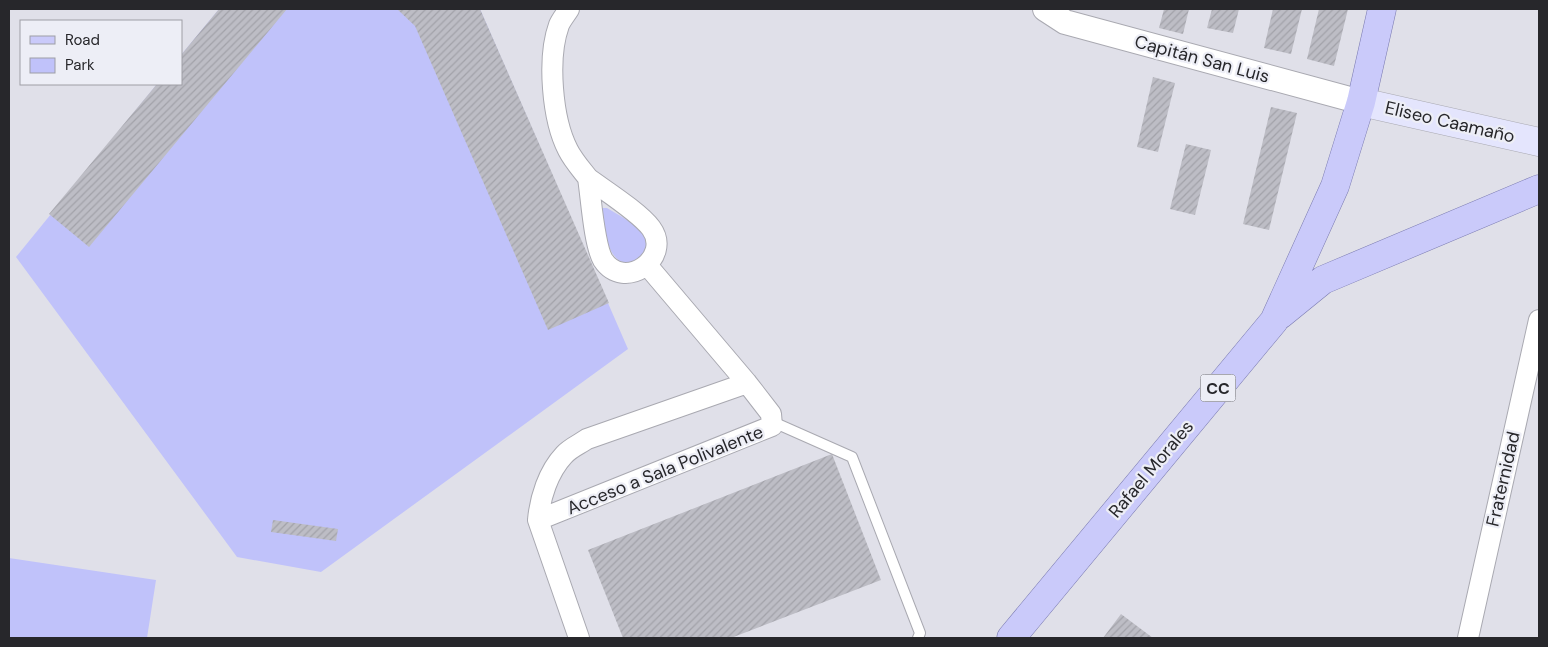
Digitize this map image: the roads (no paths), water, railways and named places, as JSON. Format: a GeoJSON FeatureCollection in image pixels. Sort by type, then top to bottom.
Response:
{"type":"FeatureCollection","features":[{"type":"Feature","properties":{"kind":"main road","name":"CC"},"geometry":{"type":"LineString","coordinates":[[1361,102],[1382,9]]}},
{"type":"Feature","properties":{"kind":"main road","name":"Eliseo Caamaño"},"geometry":{"type":"LineString","coordinates":[[1361,102],[1539,142]]}},
{"type":"Feature","properties":{"kind":"main road","name":"Rafael Morales"},"geometry":{"type":"LineString","coordinates":[[1011,638],[1274,321],[1335,186],[1361,102]]}},
{"type":"Feature","properties":{"kind":"main road"},"geometry":{"type":"LineString","coordinates":[[1274,321],[1322,280],[1539,189]]}},
{"type":"Feature","properties":{"kind":"street","name":"Capitán San Luis"},"geometry":{"type":"LineString","coordinates":[[1054,12],[1065,22],[1361,102]]}},
{"type":"Feature","properties":{"kind":"street"},"geometry":{"type":"LineString","coordinates":[[560,14],[553,72],[553,92],[558,124],[568,150],[588,178],[650,227],[656,245],[654,256],[647,265],[627,273],[615,270],[605,262],[600,254],[588,178]]}},
{"type":"Feature","properties":{"kind":"street"},"geometry":{"type":"LineString","coordinates":[[647,265],[747,382]]}},
{"type":"Feature","properties":{"kind":"street","name":"Fraternidad"},"geometry":{"type":"LineString","coordinates":[[1468,638],[1532,384],[1539,320]]}},
{"type":"Feature","properties":{"kind":"street","name":"Acceso a Sala Polivalente"},"geometry":{"type":"LineString","coordinates":[[538,520],[770,428],[773,422],[771,414],[747,382],[587,439],[564,455],[547,482],[540,501],[538,520],[579,638]]}},
{"type":"Feature","properties":{"kind":"lane"},"geometry":{"type":"LineString","coordinates":[[773,422],[852,457],[920,633],[918,638]]}}]}
